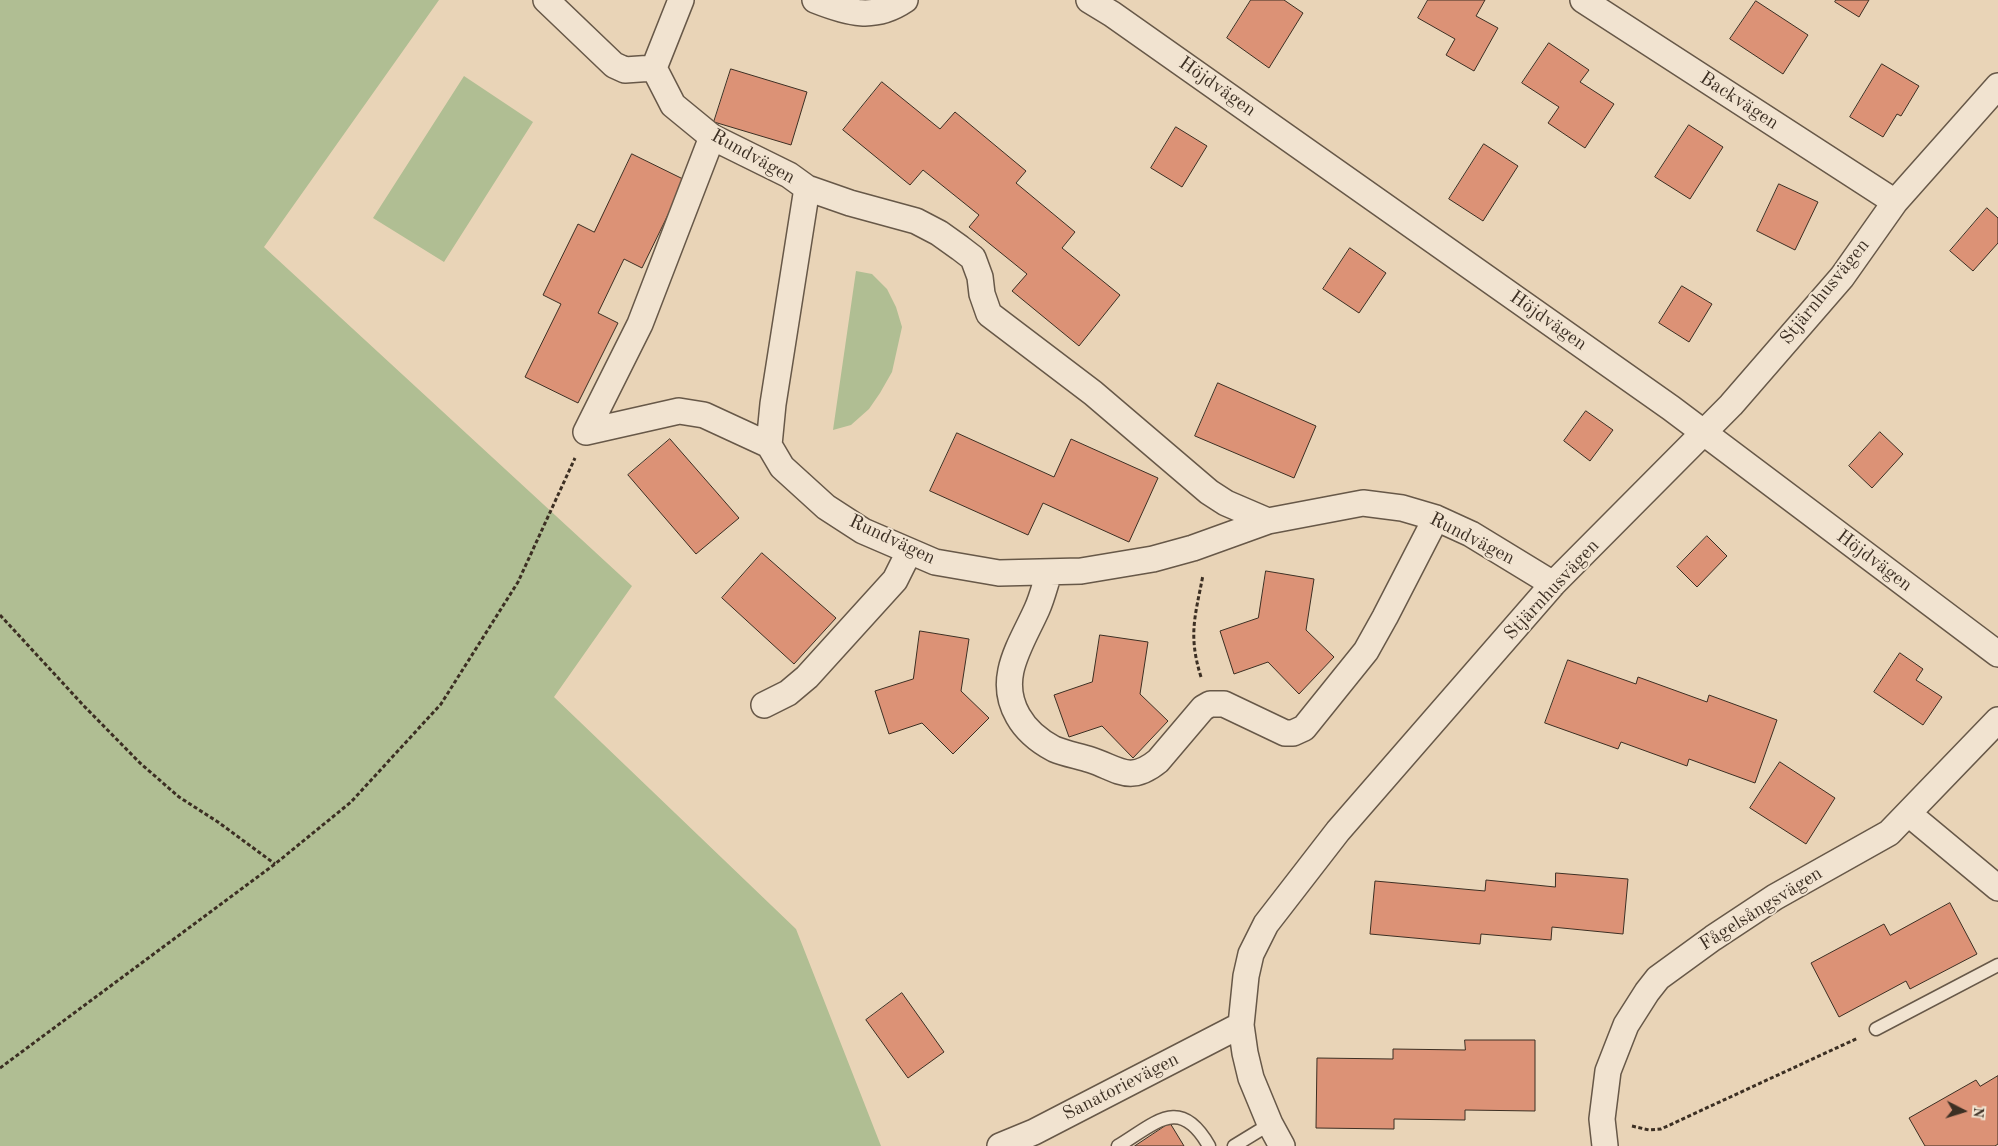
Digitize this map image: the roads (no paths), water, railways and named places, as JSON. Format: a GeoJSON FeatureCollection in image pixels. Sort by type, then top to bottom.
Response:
{"type":"FeatureCollection","features":[{"type":"Feature","properties":{"kind":"street"},"geometry":{"type":"LineString","coordinates":[[546,0],[614,65],[625,70],[654,68],[681,0]]}},
{"type":"Feature","properties":{"kind":"street"},"geometry":{"type":"LineString","coordinates":[[815,0],[837,9],[857,13],[888,10],[905,0]]}},
{"type":"Feature","properties":{"kind":"street","name":"Höjdvägen"},"geometry":{"type":"LineString","coordinates":[[1089,0],[1121,19],[1655,396],[1998,654]]}},
{"type":"Feature","properties":{"kind":"street","name":"Backvägen"},"geometry":{"type":"LineString","coordinates":[[1583,0],[1895,202]]}},
{"type":"Feature","properties":{"kind":"street","name":"Rundvägen"},"geometry":{"type":"LineString","coordinates":[[654,68],[673,105],[712,137],[789,175],[808,188],[850,204],[916,221],[939,233],[973,258],[980,276],[982,294],[989,314],[1093,393],[1209,492],[1226,503],[1268,521]]}},
{"type":"Feature","properties":{"kind":"street","name":"Stjärnhusvägen"},"geometry":{"type":"LineString","coordinates":[[1282,1146],[1270,1124],[1251,1078],[1244,1053],[1241,1025],[1246,976],[1251,954],[1266,924],[1338,832],[1553,584],[1731,405],[1842,277],[1895,202],[1998,86]]}},
{"type":"Feature","properties":{"kind":"street"},"geometry":{"type":"LineString","coordinates":[[712,137],[640,324],[586,432],[678,411],[704,416],[769,446]]}},
{"type":"Feature","properties":{"kind":"street","name":"Rundvägen"},"geometry":{"type":"LineString","coordinates":[[808,188],[773,404],[769,446],[782,468],[826,507],[863,531],[935,562],[999,573],[1049,573],[1080,571],[1153,559],[1209,543],[1268,521],[1363,503],[1402,508],[1436,518],[1471,534],[1553,584]]}},
{"type":"Feature","properties":{"kind":"street"},"geometry":{"type":"LineString","coordinates":[[1049,573],[1038,606],[1018,650],[1009,678],[1009,695],[1013,707],[1030,734],[1056,749],[1094,761],[1117,771],[1130,773],[1150,768],[1203,708],[1210,704],[1224,704],[1285,733],[1292,733],[1304,728],[1366,651],[1436,518]]}},
{"type":"Feature","properties":{"kind":"street"},"geometry":{"type":"LineString","coordinates":[[764,705],[788,694],[807,677],[895,580],[909,552]]}},
{"type":"Feature","properties":{"kind":"street","name":"Fågelsångsvägen"},"geometry":{"type":"LineString","coordinates":[[1605,1146],[1602,1119],[1608,1071],[1620,1038],[1637,1006],[1658,978],[1713,938],[1775,897],[1889,833],[1998,720]]}},
{"type":"Feature","properties":{"kind":"street"},"geometry":{"type":"LineString","coordinates":[[1909,814],[1998,888]]}},
{"type":"Feature","properties":{"kind":"street","name":"Sanatorievägen"},"geometry":{"type":"LineString","coordinates":[[1000,1146],[1034,1132],[1241,1025]]}},
{"type":"Feature","properties":{"kind":"lane"},"geometry":{"type":"LineString","coordinates":[[1876,1030],[1998,965]]}},
{"type":"Feature","properties":{"kind":"lane"},"geometry":{"type":"LineString","coordinates":[[1118,1146],[1164,1117],[1177,1117],[1186,1119],[1194,1124],[1209,1146]]}},
{"type":"Feature","properties":{"kind":"lane"},"geometry":{"type":"LineString","coordinates":[[1234,1146],[1270,1124]]}}]}
